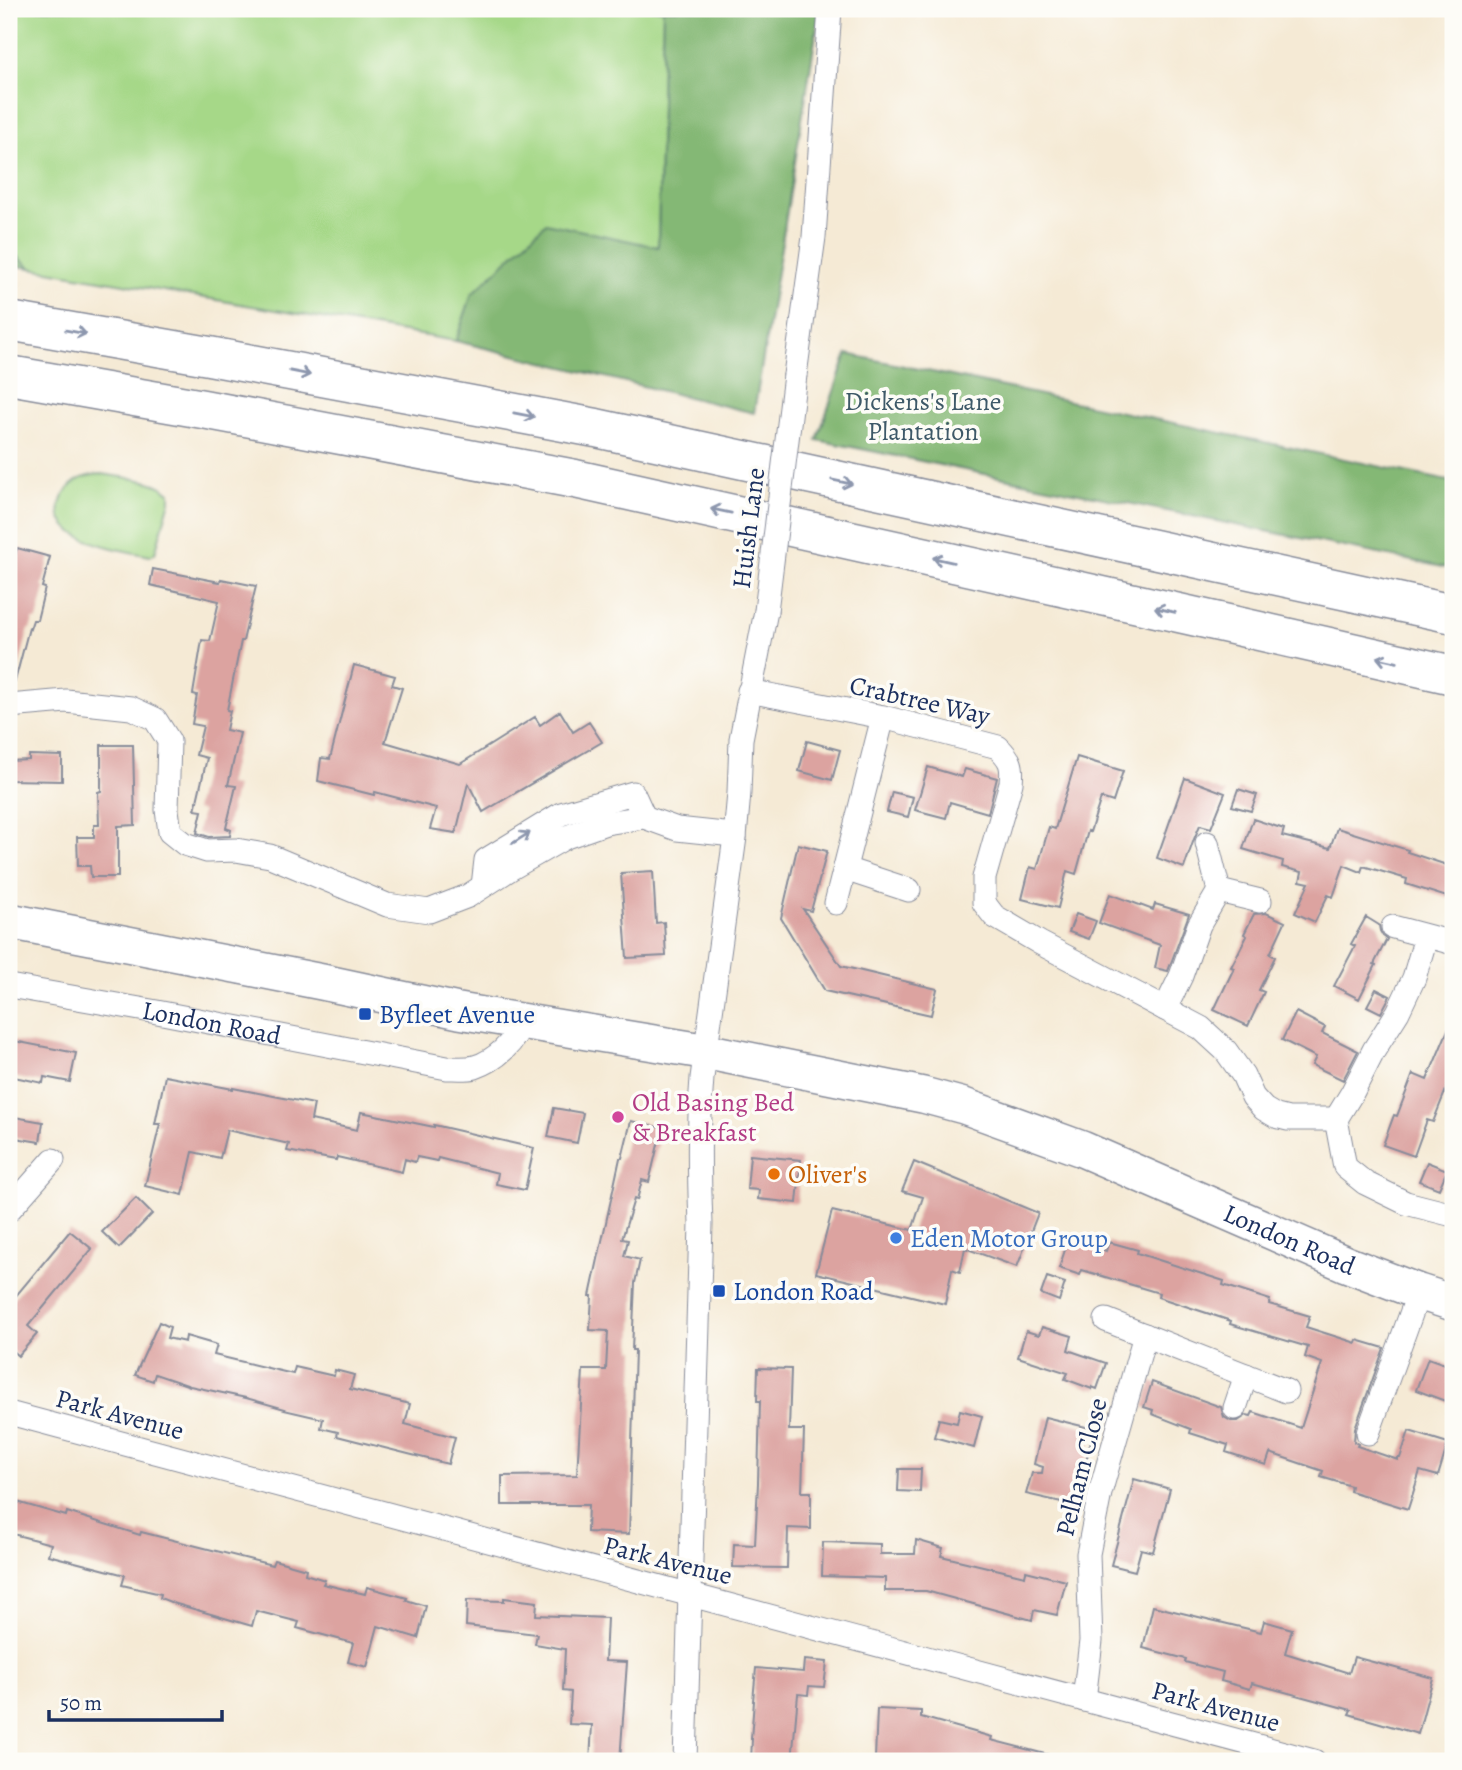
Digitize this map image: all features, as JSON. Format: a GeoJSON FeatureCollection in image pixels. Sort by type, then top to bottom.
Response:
{"type":"FeatureCollection","features":[{"type":"Feature","properties":{"kind":"highway"},"geometry":{"type":"LineString","coordinates":[[9,321],[596,428],[1453,614]]}},
{"type":"Feature","properties":{"kind":"highway"},"geometry":{"type":"LineString","coordinates":[[9,375],[575,479],[1453,675]]}},
{"type":"Feature","properties":{"kind":"main road","name":"London Road"},"geometry":{"type":"LineString","coordinates":[[9,921],[520,1022],[705,1052],[881,1085],[964,1106],[1082,1149],[1346,1264],[1453,1303]]}},
{"type":"Feature","properties":{"kind":"street","name":"Huish Lane"},"geometry":{"type":"LineString","coordinates":[[705,1052],[735,837],[741,739],[766,611],[814,237],[831,9]]}},
{"type":"Feature","properties":{"kind":"street","name":"Crabtree Way"},"geometry":{"type":"LineString","coordinates":[[749,691],[883,718],[998,747],[1009,758],[1012,783],[984,878],[985,903],[994,916],[1200,1028],[1226,1051],[1243,1074],[1253,1097],[1264,1109],[1288,1119],[1336,1119]]}},
{"type":"Feature","properties":{"kind":"street"},"geometry":{"type":"LineString","coordinates":[[9,706],[66,701],[131,709],[155,719],[169,741],[167,810],[170,832],[185,844],[207,851],[236,850],[270,856],[387,905],[429,911],[468,896],[566,837],[606,823],[644,817],[677,829],[735,837]]}},
{"type":"Feature","properties":{"kind":"street"},"geometry":{"type":"LineString","coordinates":[[836,903],[883,718]]}},
{"type":"Feature","properties":{"kind":"street"},"geometry":{"type":"LineString","coordinates":[[1165,1009],[1181,976],[1199,925],[1219,891],[1207,843]]}},
{"type":"Feature","properties":{"kind":"street"},"geometry":{"type":"LineString","coordinates":[[845,869],[909,890]]}},
{"type":"Feature","properties":{"kind":"street"},"geometry":{"type":"LineString","coordinates":[[1219,891],[1260,901]]}},
{"type":"Feature","properties":{"kind":"street"},"geometry":{"type":"LineString","coordinates":[[1393,927],[1453,943]]}},
{"type":"Feature","properties":{"kind":"street"},"geometry":{"type":"LineString","coordinates":[[1426,937],[1413,978],[1398,1012],[1336,1119],[1345,1167],[1365,1183],[1406,1203],[1453,1215]]}},
{"type":"Feature","properties":{"kind":"street","name":"London Road"},"geometry":{"type":"LineString","coordinates":[[9,986],[447,1068],[474,1067],[502,1052],[519,1030],[520,1022]]}},
{"type":"Feature","properties":{"kind":"street"},"geometry":{"type":"LineString","coordinates":[[685,1761],[701,1224],[698,1135],[705,1052]]}},
{"type":"Feature","properties":{"kind":"street"},"geometry":{"type":"LineString","coordinates":[[9,1210],[53,1159]]}},
{"type":"Feature","properties":{"kind":"street"},"geometry":{"type":"LineString","coordinates":[[1368,1433],[1419,1292]]}},
{"type":"Feature","properties":{"kind":"street"},"geometry":{"type":"LineString","coordinates":[[1105,1320],[1286,1391]]}},
{"type":"Feature","properties":{"kind":"street","name":"Pelham Close"},"geometry":{"type":"LineString","coordinates":[[1084,1700],[1091,1641],[1088,1554],[1100,1493],[1145,1335]]}},
{"type":"Feature","properties":{"kind":"street"},"geometry":{"type":"LineString","coordinates":[[1235,1408],[1246,1375]]}},
{"type":"Feature","properties":{"kind":"street","name":"Park Avenue"},"geometry":{"type":"LineString","coordinates":[[9,1413],[1314,1761]]}},
{"type":"Feature","properties":{"kind":"green space"},"geometry":{"type":"Polygon","coordinates":[[[9,9],[663,9],[658,247],[472,294],[456,341],[31,268],[9,249],[9,9]]]}},
{"type":"Feature","properties":{"kind":"green space"},"geometry":{"type":"Polygon","coordinates":[[[663,9],[820,9],[754,413],[456,341],[472,294],[546,223],[658,247],[663,9]]]}},
{"type":"Feature","properties":{"kind":"green space"},"geometry":{"type":"Polygon","coordinates":[[[9,249],[31,268],[9,265],[9,249]]]}},
{"type":"Feature","properties":{"kind":"green space","name":"Dickens's Lane Plantation"},"geometry":{"type":"Polygon","coordinates":[[[847,354],[1453,482],[1453,569],[817,440],[847,354]]]}},
{"type":"Feature","properties":{"kind":"green space"},"geometry":{"type":"Polygon","coordinates":[[[102,474],[147,481],[170,493],[155,553],[150,556],[103,546],[72,532],[62,521],[59,509],[72,484],[91,475],[102,474]]]}},
{"type":"Feature","properties":{"kind":"building"},"geometry":{"type":"Polygon","coordinates":[[[17,548],[50,557],[37,620],[33,620],[29,628],[15,681],[9,680],[9,569],[11,570],[17,548]]]}},
{"type":"Feature","properties":{"kind":"building"},"geometry":{"type":"Polygon","coordinates":[[[153,569],[256,586],[227,710],[230,711],[226,730],[240,733],[228,785],[236,786],[226,828],[231,830],[230,836],[209,837],[197,833],[202,811],[195,810],[207,758],[196,755],[203,726],[192,724],[197,695],[193,694],[202,640],[210,641],[219,601],[150,585],[153,569]]]}},
{"type":"Feature","properties":{"kind":"building"},"geometry":{"type":"Polygon","coordinates":[[[354,665],[395,676],[392,685],[402,688],[385,742],[460,764],[535,717],[540,725],[560,711],[573,732],[589,722],[602,742],[483,812],[468,783],[456,833],[430,829],[436,808],[318,781],[321,758],[330,759],[354,665]]]}},
{"type":"Feature","properties":{"kind":"building"},"geometry":{"type":"Polygon","coordinates":[[[807,741],[840,750],[832,780],[799,771],[807,741]]]}},
{"type":"Feature","properties":{"kind":"building"},"geometry":{"type":"Polygon","coordinates":[[[101,745],[133,745],[135,825],[118,826],[118,877],[91,877],[90,866],[78,866],[77,837],[94,837],[94,825],[99,825],[101,745]]]}},
{"type":"Feature","properties":{"kind":"building"},"geometry":{"type":"Polygon","coordinates":[[[29,755],[62,756],[62,781],[9,780],[9,761],[29,760],[29,755]]]}},
{"type":"Feature","properties":{"kind":"building"},"geometry":{"type":"Polygon","coordinates":[[[1077,757],[1123,771],[1113,802],[1101,798],[1076,874],[1067,871],[1058,908],[1022,899],[1030,867],[1037,869],[1049,827],[1055,829],[1077,757]]]}},
{"type":"Feature","properties":{"kind":"building"},"geometry":{"type":"Polygon","coordinates":[[[928,767],[962,777],[965,769],[997,778],[988,813],[950,802],[946,818],[915,810],[928,767]]]}},
{"type":"Feature","properties":{"kind":"building"},"geometry":{"type":"Polygon","coordinates":[[[1185,778],[1225,793],[1211,828],[1200,825],[1184,868],[1157,858],[1185,778]]]}},
{"type":"Feature","properties":{"kind":"building"},"geometry":{"type":"Polygon","coordinates":[[[1238,789],[1257,795],[1251,811],[1232,806],[1238,789]]]}},
{"type":"Feature","properties":{"kind":"building"},"geometry":{"type":"Polygon","coordinates":[[[892,792],[913,797],[908,817],[887,812],[892,792]]]}},
{"type":"Feature","properties":{"kind":"building"},"geometry":{"type":"Polygon","coordinates":[[[1253,819],[1284,829],[1282,836],[1330,848],[1337,828],[1453,867],[1453,899],[1406,884],[1407,879],[1363,866],[1361,872],[1344,865],[1333,897],[1328,895],[1315,922],[1295,913],[1309,883],[1300,881],[1302,872],[1282,867],[1283,861],[1243,849],[1253,819]]]}},
{"type":"Feature","properties":{"kind":"building"},"geometry":{"type":"Polygon","coordinates":[[[798,844],[827,851],[811,911],[803,909],[841,966],[937,989],[931,1015],[825,991],[781,918],[798,844]]]}},
{"type":"Feature","properties":{"kind":"building"},"geometry":{"type":"Polygon","coordinates":[[[653,871],[656,923],[664,922],[666,956],[627,958],[621,873],[653,871]]]}},
{"type":"Feature","properties":{"kind":"building"},"geometry":{"type":"Polygon","coordinates":[[[1110,894],[1153,910],[1155,904],[1189,914],[1168,971],[1155,968],[1160,945],[1099,923],[1110,894]]]}},
{"type":"Feature","properties":{"kind":"building"},"geometry":{"type":"Polygon","coordinates":[[[1266,913],[1285,922],[1270,954],[1275,957],[1259,990],[1264,992],[1248,1026],[1214,1010],[1234,968],[1231,967],[1247,936],[1244,934],[1254,914],[1266,913]]]}},
{"type":"Feature","properties":{"kind":"building"},"geometry":{"type":"Polygon","coordinates":[[[1076,914],[1096,921],[1089,939],[1069,932],[1076,914]]]}},
{"type":"Feature","properties":{"kind":"building"},"geometry":{"type":"Polygon","coordinates":[[[1366,917],[1379,925],[1380,931],[1387,939],[1359,999],[1334,986],[1355,946],[1351,944],[1366,917]]]}},
{"type":"Feature","properties":{"kind":"building"},"geometry":{"type":"Polygon","coordinates":[[[1376,989],[1390,996],[1381,1013],[1367,1006],[1376,989]]]}},
{"type":"Feature","properties":{"kind":"building"},"geometry":{"type":"Polygon","coordinates":[[[1296,1012],[1325,1027],[1322,1033],[1358,1051],[1343,1080],[1312,1065],[1316,1057],[1282,1040],[1296,1012]]]}},
{"type":"Feature","properties":{"kind":"building"},"geometry":{"type":"Polygon","coordinates":[[[1453,1018],[1453,1072],[1433,1122],[1427,1120],[1414,1156],[1383,1145],[1413,1074],[1427,1080],[1453,1018]]]}},
{"type":"Feature","properties":{"kind":"building"},"geometry":{"type":"Polygon","coordinates":[[[9,1040],[76,1053],[70,1082],[44,1077],[43,1083],[9,1076],[9,1040]]]}},
{"type":"Feature","properties":{"kind":"building"},"geometry":{"type":"Polygon","coordinates":[[[165,1076],[314,1104],[311,1120],[357,1130],[361,1112],[434,1125],[534,1148],[525,1190],[496,1184],[498,1173],[438,1158],[437,1161],[417,1157],[415,1162],[405,1159],[402,1172],[337,1157],[336,1160],[287,1151],[289,1144],[227,1130],[220,1158],[193,1152],[183,1195],[145,1186],[160,1124],[155,1124],[165,1076]]]}},
{"type":"Feature","properties":{"kind":"building"},"geometry":{"type":"Polygon","coordinates":[[[554,1108],[583,1113],[577,1143],[548,1137],[554,1108]]]}},
{"type":"Feature","properties":{"kind":"building"},"geometry":{"type":"Polygon","coordinates":[[[9,1116],[43,1122],[40,1142],[9,1137],[9,1116]]]}},
{"type":"Feature","properties":{"kind":"building"},"geometry":{"type":"Polygon","coordinates":[[[631,1121],[662,1128],[649,1182],[642,1180],[622,1239],[628,1240],[624,1256],[640,1260],[635,1283],[632,1350],[635,1350],[629,1534],[587,1532],[588,1505],[502,1505],[502,1476],[577,1475],[583,1370],[606,1370],[608,1331],[590,1330],[590,1296],[620,1158],[631,1121]]]}},
{"type":"Feature","properties":{"kind":"building","name":"Oliver's"},"geometry":{"type":"Polygon","coordinates":[[[750,1155],[801,1160],[797,1203],[758,1199],[759,1190],[747,1189],[750,1155]]]}},
{"type":"Feature","properties":{"kind":"building","name":"Eden Motor Group"},"geometry":{"type":"Polygon","coordinates":[[[914,1162],[1038,1213],[1017,1267],[965,1248],[960,1272],[952,1269],[945,1304],[816,1273],[832,1211],[912,1230],[923,1197],[902,1191],[914,1162]]]}},
{"type":"Feature","properties":{"kind":"building"},"geometry":{"type":"Polygon","coordinates":[[[1427,1162],[1447,1170],[1439,1189],[1419,1181],[1427,1162]]]}},
{"type":"Feature","properties":{"kind":"building"},"geometry":{"type":"Polygon","coordinates":[[[136,1198],[152,1214],[119,1248],[102,1232],[136,1198]]]}},
{"type":"Feature","properties":{"kind":"building"},"geometry":{"type":"Polygon","coordinates":[[[70,1231],[92,1249],[28,1326],[37,1334],[18,1356],[9,1348],[9,1304],[70,1231]]]}},
{"type":"Feature","properties":{"kind":"building"},"geometry":{"type":"Polygon","coordinates":[[[1069,1238],[1106,1251],[1109,1242],[1138,1250],[1137,1253],[1224,1281],[1223,1285],[1270,1300],[1269,1304],[1310,1316],[1306,1327],[1356,1343],[1357,1340],[1384,1348],[1355,1428],[1354,1442],[1357,1446],[1398,1460],[1409,1431],[1448,1443],[1438,1476],[1420,1471],[1408,1509],[1350,1491],[1351,1486],[1321,1477],[1323,1471],[1270,1453],[1266,1465],[1226,1452],[1228,1445],[1190,1433],[1191,1429],[1152,1414],[1153,1410],[1144,1407],[1152,1382],[1221,1407],[1224,1417],[1231,1421],[1251,1416],[1253,1412],[1301,1428],[1322,1363],[1305,1357],[1308,1347],[1230,1324],[1231,1321],[1158,1297],[1159,1293],[1082,1270],[1080,1275],[1059,1268],[1069,1238]]]}},
{"type":"Feature","properties":{"kind":"building"},"geometry":{"type":"Polygon","coordinates":[[[1047,1277],[1065,1283],[1059,1301],[1041,1294],[1047,1277]]]}},
{"type":"Feature","properties":{"kind":"building"},"geometry":{"type":"Polygon","coordinates":[[[159,1322],[170,1327],[167,1338],[185,1342],[186,1336],[217,1345],[214,1355],[293,1374],[295,1367],[334,1376],[335,1370],[354,1375],[350,1389],[410,1404],[405,1424],[455,1437],[448,1464],[337,1436],[338,1432],[321,1428],[323,1419],[190,1386],[155,1374],[153,1381],[135,1375],[159,1322]]]}},
{"type":"Feature","properties":{"kind":"building"},"geometry":{"type":"Polygon","coordinates":[[[1042,1327],[1072,1336],[1068,1350],[1106,1363],[1097,1389],[1065,1379],[1068,1373],[1018,1357],[1026,1331],[1039,1335],[1042,1327]]]}},
{"type":"Feature","properties":{"kind":"building"},"geometry":{"type":"Polygon","coordinates":[[[1428,1358],[1453,1367],[1453,1404],[1416,1390],[1428,1358]]]}},
{"type":"Feature","properties":{"kind":"building"},"geometry":{"type":"Polygon","coordinates":[[[758,1368],[791,1369],[789,1430],[804,1430],[802,1492],[811,1492],[811,1529],[788,1528],[787,1568],[733,1567],[734,1544],[755,1545],[760,1401],[757,1401],[758,1368]]]}},
{"type":"Feature","properties":{"kind":"building"},"geometry":{"type":"Polygon","coordinates":[[[960,1410],[982,1416],[974,1448],[934,1437],[939,1419],[957,1423],[960,1410]]]}},
{"type":"Feature","properties":{"kind":"building"},"geometry":{"type":"Polygon","coordinates":[[[1045,1417],[1094,1429],[1075,1505],[1026,1494],[1032,1473],[1042,1473],[1043,1467],[1034,1464],[1045,1417]]]}},
{"type":"Feature","properties":{"kind":"building"},"geometry":{"type":"Polygon","coordinates":[[[899,1469],[921,1469],[920,1492],[898,1491],[899,1469]]]}},
{"type":"Feature","properties":{"kind":"building"},"geometry":{"type":"Polygon","coordinates":[[[1134,1479],[1170,1489],[1153,1552],[1141,1549],[1135,1571],[1111,1565],[1134,1479]]]}},
{"type":"Feature","properties":{"kind":"building"},"geometry":{"type":"Polygon","coordinates":[[[17,1502],[66,1516],[67,1512],[140,1535],[141,1532],[272,1565],[274,1560],[306,1569],[305,1574],[325,1580],[323,1584],[365,1594],[367,1587],[407,1598],[406,1600],[426,1606],[418,1638],[378,1626],[367,1667],[348,1662],[353,1643],[297,1628],[299,1622],[256,1611],[252,1626],[173,1603],[160,1598],[161,1594],[122,1585],[125,1575],[48,1555],[51,1544],[9,1533],[17,1502]]]}},
{"type":"Feature","properties":{"kind":"building"},"geometry":{"type":"Polygon","coordinates":[[[916,1540],[943,1548],[941,1556],[1025,1576],[1026,1571],[1066,1581],[1057,1615],[1034,1610],[1032,1620],[926,1591],[885,1591],[885,1578],[822,1576],[823,1542],[880,1544],[880,1554],[915,1554],[916,1540]]]}},
{"type":"Feature","properties":{"kind":"building"},"geometry":{"type":"Polygon","coordinates":[[[504,1598],[537,1602],[536,1615],[607,1618],[605,1661],[627,1662],[620,1761],[590,1761],[592,1725],[569,1724],[571,1692],[563,1691],[565,1649],[535,1644],[537,1634],[466,1626],[467,1600],[504,1601],[504,1598]]]}},
{"type":"Feature","properties":{"kind":"building"},"geometry":{"type":"Polygon","coordinates":[[[1153,1606],[1261,1632],[1264,1621],[1292,1629],[1285,1653],[1349,1673],[1354,1657],[1433,1678],[1418,1734],[1349,1714],[1351,1710],[1252,1683],[1250,1689],[1221,1681],[1223,1672],[1143,1648],[1153,1606]]]}},
{"type":"Feature","properties":{"kind":"building"},"geometry":{"type":"Polygon","coordinates":[[[804,1660],[827,1662],[824,1687],[809,1686],[808,1695],[798,1694],[792,1761],[751,1761],[756,1668],[803,1672],[804,1660]]]}},
{"type":"Feature","properties":{"kind":"building"},"geometry":{"type":"Polygon","coordinates":[[[877,1709],[921,1711],[921,1717],[992,1737],[991,1740],[1049,1755],[1049,1761],[875,1759],[877,1709]]]}},
{"type":"Feature","properties":{"kind":"place","name":"Byfleet Avenue"},"geometry":{"type":"Point","coordinates":[365,1014]}},
{"type":"Feature","properties":{"kind":"place","name":"Old Basing Bed & Breakfast"},"geometry":{"type":"Point","coordinates":[618,1117]}},
{"type":"Feature","properties":{"kind":"place","name":"Oliver's"},"geometry":{"type":"Point","coordinates":[774,1174]}},
{"type":"Feature","properties":{"kind":"place","name":"Eden Motor Group"},"geometry":{"type":"Point","coordinates":[896,1238]}},
{"type":"Feature","properties":{"kind":"place","name":"London Road"},"geometry":{"type":"Point","coordinates":[719,1291]}}]}
